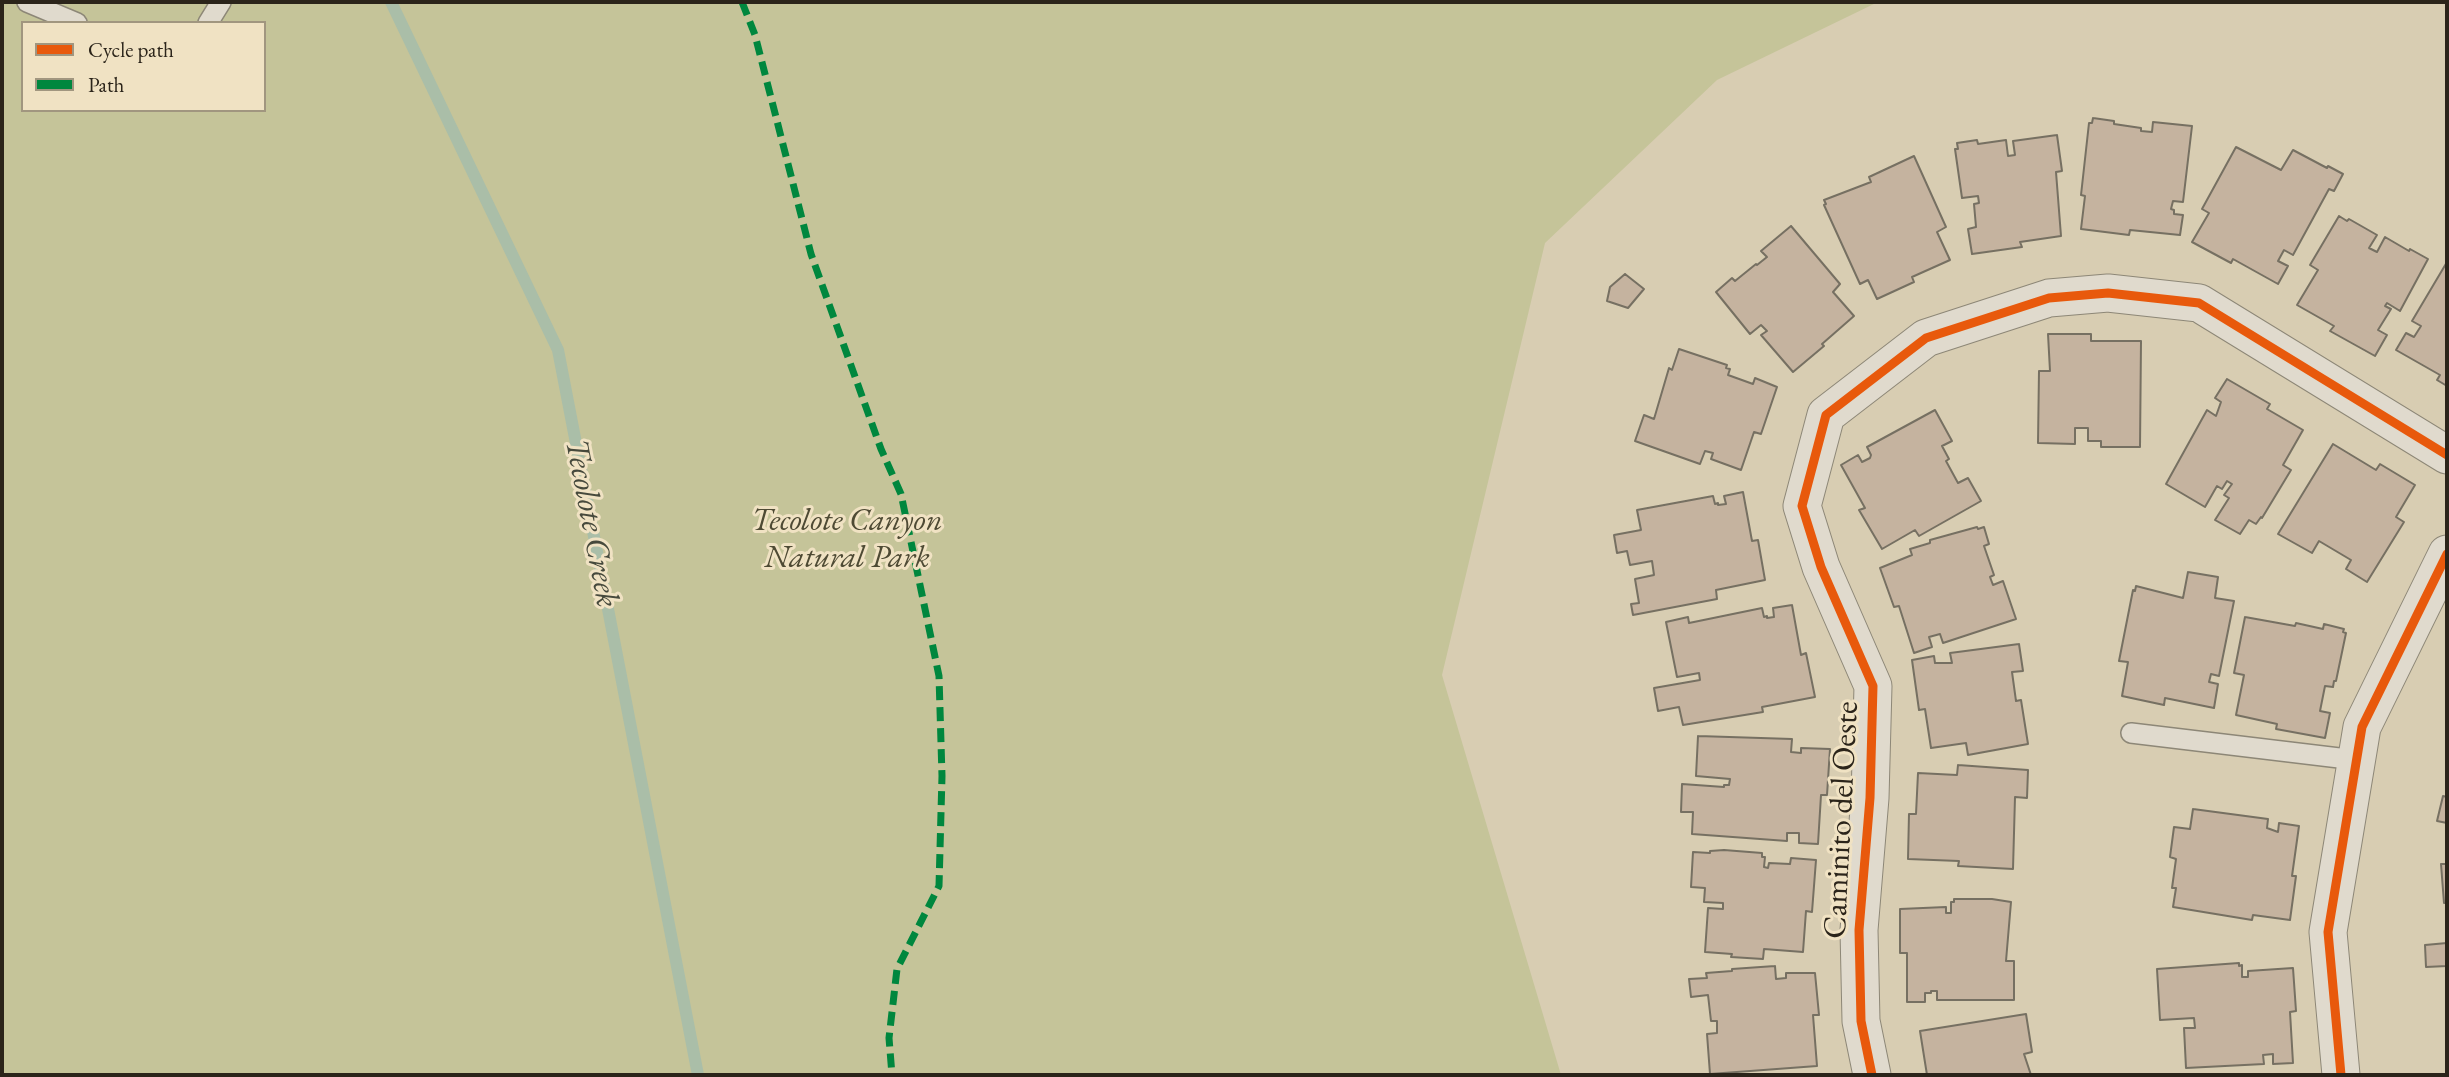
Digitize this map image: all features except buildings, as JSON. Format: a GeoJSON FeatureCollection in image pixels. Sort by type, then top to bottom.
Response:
{"type":"FeatureCollection","features":[{"type":"Feature","properties":{"kind":"street","name":"Caminito del Oeste"},"geometry":{"type":"LineString","coordinates":[[1872,1075],[1861,1021],[1859,930],[1870,798],[1873,686],[1821,567],[1802,506],[1826,415],[1926,338],[2049,298],[2108,293],[2199,303],[2447,455]]}},
{"type":"Feature","properties":{"kind":"street"},"geometry":{"type":"LineString","coordinates":[[2341,1075],[2328,932],[2362,727],[2447,554]]}},
{"type":"Feature","properties":{"kind":"lane"},"geometry":{"type":"LineString","coordinates":[[27,2],[72,21]]}},
{"type":"Feature","properties":{"kind":"lane"},"geometry":{"type":"LineString","coordinates":[[209,21],[221,2]]}},
{"type":"Feature","properties":{"kind":"lane"},"geometry":{"type":"LineString","coordinates":[[2131,733],[2356,760]]}},
{"type":"Feature","properties":{"kind":"green space","name":"Tecolote Canyon Natural Park"},"geometry":{"type":"Polygon","coordinates":[[[2,2],[1878,2],[1717,80],[1545,243],[1442,675],[1561,1075],[2,1075],[2,2]]]}},
{"type":"Feature","properties":{"kind":"waterway","name":"Tecolote Creek"},"geometry":{"type":"LineString","coordinates":[[391,2],[558,350],[698,1075]]}},
{"type":"Feature","properties":{"kind":"marked path"},"geometry":{"type":"LineString","coordinates":[[742,2],[755,35],[811,254],[881,449],[901,494],[939,676],[942,776],[939,886],[897,969],[889,1038],[892,1075]]}},
{"type":"Feature","properties":{"kind":"cycle path"},"geometry":{"type":"LineString","coordinates":[[1872,1075],[1861,1021],[1859,930],[1870,798],[1873,686],[1821,567],[1802,506],[1826,415],[1926,338],[2049,298],[2108,293],[2199,303],[2447,455]]}},
{"type":"Feature","properties":{"kind":"cycle path"},"geometry":{"type":"LineString","coordinates":[[2341,1075],[2328,932],[2362,727],[2447,554]]}}]}
